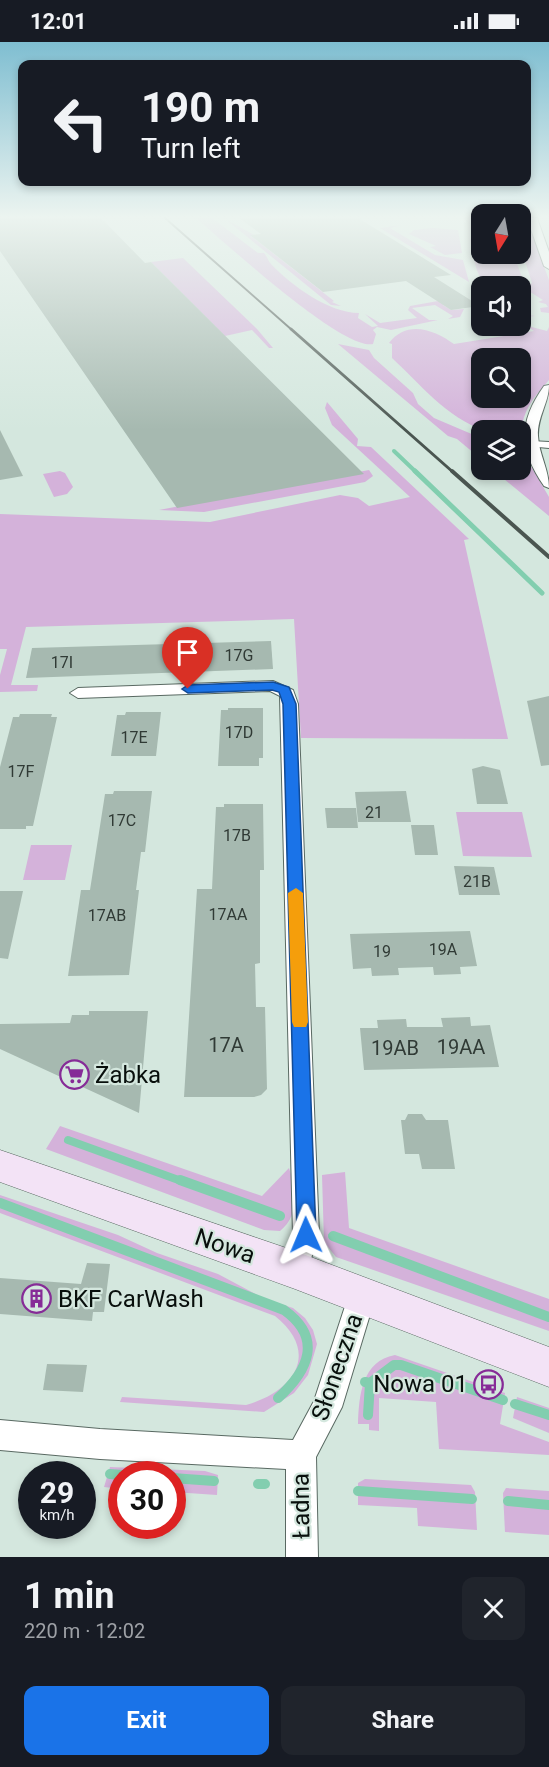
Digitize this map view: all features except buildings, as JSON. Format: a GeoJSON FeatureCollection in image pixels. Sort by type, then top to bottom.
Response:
{"type":"FeatureCollection","features":[{"type":"Feature","properties":{"kind":"main road","name":"Nowa"},"geometry":{"type":"LineString","coordinates":[[0,1166],[295,1270],[361,1298],[549,1367]]}},
{"type":"Feature","properties":{"kind":"street"},"geometry":{"type":"LineString","coordinates":[[549,389],[532,417],[531,444],[537,463],[549,483]]}},
{"type":"Feature","properties":{"kind":"street"},"geometry":{"type":"LineString","coordinates":[[531,444],[549,445]]}},
{"type":"Feature","properties":{"kind":"street"},"geometry":{"type":"LineString","coordinates":[[78,693],[273,686],[287,693],[290,704],[306,1235],[295,1270]]}},
{"type":"Feature","properties":{"kind":"street","name":"Słoneczna"},"geometry":{"type":"LineString","coordinates":[[301,1455],[327,1407],[361,1298]]}},
{"type":"Feature","properties":{"kind":"street"},"geometry":{"type":"LineString","coordinates":[[0,1435],[100,1444],[301,1455]]}},
{"type":"Feature","properties":{"kind":"street","name":"Ładna"},"geometry":{"type":"LineString","coordinates":[[301,1455],[302,1557]]}},
{"type":"Feature","properties":{"kind":"shaded area"},"geometry":{"type":"Polygon","coordinates":[[[178,289],[215,289],[257,329],[273,348],[269,348],[252,330],[225,336],[178,289]]]}},
{"type":"Feature","properties":{"kind":"shaded area"},"geometry":{"type":"Polygon","coordinates":[[[279,289],[300,289],[336,308],[359,313],[358,318],[372,327],[378,326],[365,314],[380,323],[417,318],[408,310],[410,306],[438,301],[453,303],[443,305],[451,310],[464,309],[460,317],[448,319],[453,316],[435,305],[412,308],[429,320],[438,320],[391,330],[377,327],[373,330],[376,334],[373,344],[358,342],[336,330],[279,289]]]}},
{"type":"Feature","properties":{"kind":"shaded area"},"geometry":{"type":"Polygon","coordinates":[[[311,289],[318,289],[334,301],[332,302],[341,306],[331,305],[311,289]]]}},
{"type":"Feature","properties":{"kind":"shaded area"},"geometry":{"type":"Polygon","coordinates":[[[531,289],[549,289],[549,313],[541,312],[540,308],[548,307],[538,302],[543,300],[531,292],[531,289]]]}},
{"type":"Feature","properties":{"kind":"shaded area"},"geometry":{"type":"Polygon","coordinates":[[[531,327],[547,331],[549,327],[549,380],[531,402],[531,348],[471,348],[471,408],[528,408],[524,420],[471,420],[471,425],[434,399],[392,358],[392,344],[389,343],[404,331],[412,329],[430,331],[454,344],[503,336],[531,336],[531,331],[534,331],[531,327]]]}},
{"type":"Feature","properties":{"kind":"shaded area"},"geometry":{"type":"Polygon","coordinates":[[[338,344],[369,350],[374,358],[413,393],[418,404],[434,418],[471,434],[471,451],[457,439],[448,436],[338,344]]]}},
{"type":"Feature","properties":{"kind":"shaded area"},"geometry":{"type":"Polygon","coordinates":[[[327,402],[358,439],[357,446],[371,447],[469,539],[464,540],[508,739],[301,738],[294,619],[26,627],[11,685],[38,685],[37,691],[0,692],[0,675],[7,649],[0,649],[0,514],[210,522],[340,495],[358,498],[369,506],[410,497],[332,425],[325,408],[327,402]]]}},
{"type":"Feature","properties":{"kind":"shaded area"},"geometry":{"type":"Polygon","coordinates":[[[531,466],[549,497],[549,516],[505,480],[531,480],[531,466]]]}},
{"type":"Feature","properties":{"kind":"shaded area"},"geometry":{"type":"Polygon","coordinates":[[[369,470],[373,476],[365,482],[204,512],[159,510],[369,470]]]}},
{"type":"Feature","properties":{"kind":"shaded area"},"geometry":{"type":"Polygon","coordinates":[[[60,471],[65,473],[73,487],[67,494],[54,497],[43,474],[60,471]]]}},
{"type":"Feature","properties":{"kind":"shaded area"},"geometry":{"type":"Polygon","coordinates":[[[456,812],[522,812],[532,857],[463,856],[456,812]]]}},
{"type":"Feature","properties":{"kind":"shaded area"},"geometry":{"type":"Polygon","coordinates":[[[31,845],[72,845],[65,880],[23,880],[31,845]]]}},
{"type":"Feature","properties":{"kind":"shaded area"},"geometry":{"type":"Polygon","coordinates":[[[60,1126],[262,1196],[289,1168],[295,1193],[291,1218],[280,1231],[264,1230],[46,1149],[60,1126]]]}},
{"type":"Feature","properties":{"kind":"shaded area"},"geometry":{"type":"Polygon","coordinates":[[[345,1172],[349,1228],[549,1299],[549,1331],[336,1257],[324,1242],[322,1175],[345,1172]]]}},
{"type":"Feature","properties":{"kind":"shaded area"},"geometry":{"type":"Polygon","coordinates":[[[0,1195],[118,1235],[157,1253],[218,1274],[265,1299],[293,1308],[305,1318],[313,1330],[317,1344],[308,1375],[294,1393],[264,1412],[120,1402],[122,1397],[246,1405],[277,1391],[288,1381],[296,1369],[299,1357],[297,1344],[289,1330],[275,1316],[0,1213],[0,1195]]]}},
{"type":"Feature","properties":{"kind":"shaded area"},"geometry":{"type":"Polygon","coordinates":[[[395,1355],[505,1393],[500,1424],[549,1442],[549,1455],[439,1449],[436,1402],[379,1398],[379,1431],[369,1430],[369,1424],[358,1424],[364,1381],[375,1364],[395,1355]]]}},
{"type":"Feature","properties":{"kind":"shaded area"},"geometry":{"type":"Polygon","coordinates":[[[517,1397],[549,1408],[549,1433],[513,1418],[517,1397]]]}},
{"type":"Feature","properties":{"kind":"shaded area"},"geometry":{"type":"Polygon","coordinates":[[[186,1470],[205,1471],[218,1475],[217,1495],[186,1493],[186,1470]]]}},
{"type":"Feature","properties":{"kind":"shaded area"},"geometry":{"type":"Polygon","coordinates":[[[108,1474],[108,1487],[104,1487],[108,1474]]]}},
{"type":"Feature","properties":{"kind":"shaded area"},"geometry":{"type":"Polygon","coordinates":[[[365,1479],[471,1485],[475,1492],[477,1530],[418,1526],[417,1508],[358,1505],[358,1483],[365,1479]]]}},
{"type":"Feature","properties":{"kind":"shaded area"},"geometry":{"type":"Polygon","coordinates":[[[506,1488],[549,1491],[549,1535],[505,1532],[503,1493],[506,1488]]]}},
{"type":"Feature","properties":{"kind":"waterway"},"geometry":{"type":"LineString","coordinates":[[394,451],[417,473]]}},
{"type":"Feature","properties":{"kind":"waterway"},"geometry":{"type":"LineString","coordinates":[[415,471],[542,593]]}},
{"type":"Feature","properties":{"kind":"waterway"},"geometry":{"type":"LineString","coordinates":[[68,1140],[184,1182]]}},
{"type":"Feature","properties":{"kind":"waterway"},"geometry":{"type":"LineString","coordinates":[[180,1180],[280,1216]]}},
{"type":"Feature","properties":{"kind":"waterway"},"geometry":{"type":"LineString","coordinates":[[0,1203],[284,1310],[304,1332],[307,1354],[298,1376],[278,1398]]}},
{"type":"Feature","properties":{"kind":"waterway"},"geometry":{"type":"LineString","coordinates":[[333,1236],[549,1317]]}},
{"type":"Feature","properties":{"kind":"waterway"},"geometry":{"type":"LineString","coordinates":[[370,1383],[394,1365],[401,1365],[503,1400]]}},
{"type":"Feature","properties":{"kind":"waterway"},"geometry":{"type":"LineString","coordinates":[[365,1382],[370,1383]]}},
{"type":"Feature","properties":{"kind":"waterway"},"geometry":{"type":"LineString","coordinates":[[368,1415],[370,1383]]}},
{"type":"Feature","properties":{"kind":"waterway"},"geometry":{"type":"LineString","coordinates":[[515,1404],[549,1415]]}},
{"type":"Feature","properties":{"kind":"waterway"},"geometry":{"type":"LineString","coordinates":[[186,1479],[214,1481]]}},
{"type":"Feature","properties":{"kind":"waterway"},"geometry":{"type":"LineString","coordinates":[[258,1484],[265,1484]]}},
{"type":"Feature","properties":{"kind":"waterway"},"geometry":{"type":"LineString","coordinates":[[358,1491],[472,1499]]}},
{"type":"Feature","properties":{"kind":"waterway"},"geometry":{"type":"LineString","coordinates":[[508,1501],[549,1505]]}},
{"type":"Feature","properties":{"kind":"railway"},"geometry":{"type":"LineString","coordinates":[[245,289],[292,330]]}},
{"type":"Feature","properties":{"kind":"railway"},"geometry":{"type":"LineString","coordinates":[[291,329],[454,473]]}},
{"type":"Feature","properties":{"kind":"railway"},"geometry":{"type":"LineString","coordinates":[[452,471],[549,557]]}},
{"type":"Feature","properties":{"kind":"slow traffic"},"geometry":{"type":"LineString","coordinates":[[296,893],[300,1022]]}},
{"type":"Feature","properties":{"kind":"place","name":"Żabka"},"geometry":{"type":"Point","coordinates":[74,1075]}},
{"type":"Feature","properties":{"kind":"place","name":"BKF CarWash"},"geometry":{"type":"Point","coordinates":[37,1299]}},
{"type":"Feature","properties":{"kind":"place","name":"Nowa 01"},"geometry":{"type":"Point","coordinates":[489,1384]}},
{"type":"Feature","properties":{"kind":"route"},"geometry":{"type":"LineString","coordinates":[[188,689],[273,686],[287,693],[290,704],[306,1235]]}}]}
